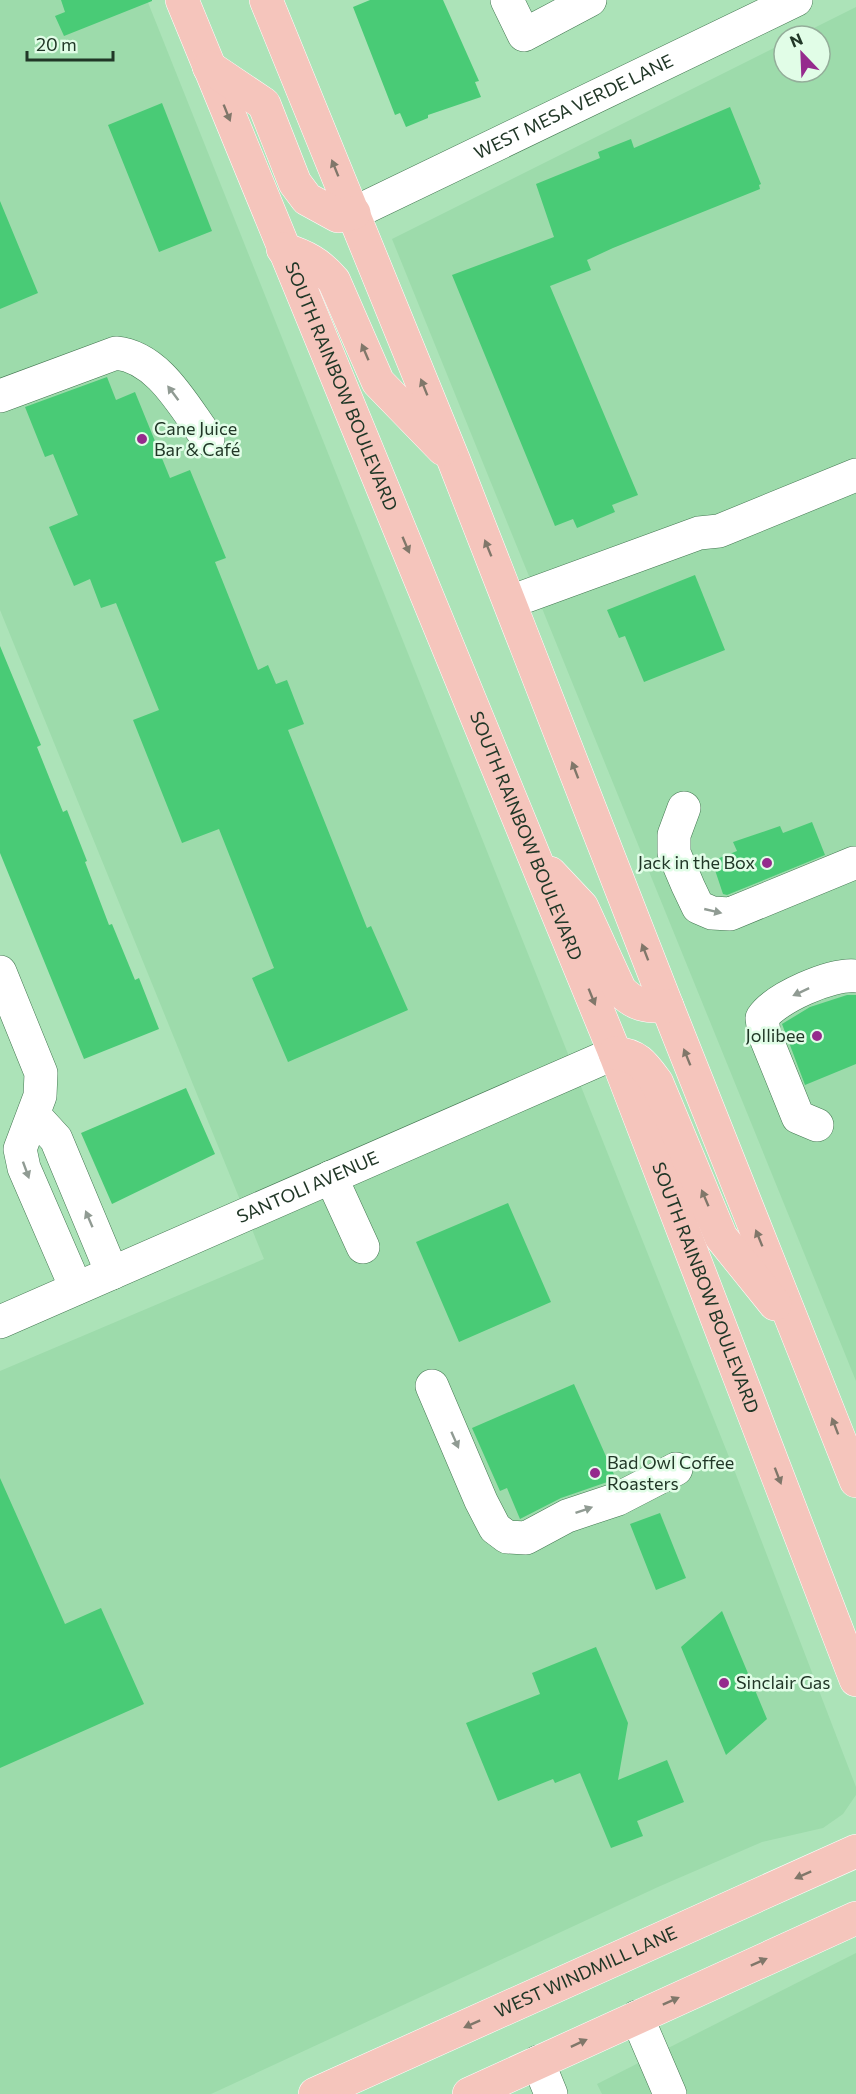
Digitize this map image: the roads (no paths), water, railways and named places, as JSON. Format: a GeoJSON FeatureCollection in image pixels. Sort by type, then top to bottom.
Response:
{"type":"FeatureCollection","features":[{"type":"Feature","properties":{"kind":"main road","name":"SOUTH RAINBOW BOULEVARD"},"geometry":{"type":"LineString","coordinates":[[182,0],[615,1053],[856,1680]]}},
{"type":"Feature","properties":{"kind":"main road"},"geometry":{"type":"LineString","coordinates":[[266,0],[454,461],[856,1481]]}},
{"type":"Feature","properties":{"kind":"main road"},"geometry":{"type":"LineString","coordinates":[[209,68],[264,104],[295,183],[307,199],[338,216],[354,213]]}},
{"type":"Feature","properties":{"kind":"main road"},"geometry":{"type":"LineString","coordinates":[[283,249],[307,256],[323,268],[334,281],[378,382],[454,461]]}},
{"type":"Feature","properties":{"kind":"main road"},"geometry":{"type":"LineString","coordinates":[[536,858],[582,907],[620,990],[628,999],[645,1008],[667,1006]]}},
{"type":"Feature","properties":{"kind":"main road"},"geometry":{"type":"LineString","coordinates":[[615,1053],[630,1054],[641,1060],[657,1083],[721,1237],[797,1331]]}},
{"type":"Feature","properties":{"kind":"main road","name":"WEST WINDMILL LANE"},"geometry":{"type":"LineString","coordinates":[[315,2094],[856,1851]]}},
{"type":"Feature","properties":{"kind":"main road"},"geometry":{"type":"LineString","coordinates":[[469,2094],[856,1918]]}},
{"type":"Feature","properties":{"kind":"street"},"geometry":{"type":"LineString","coordinates":[[507,0],[524,35],[590,0]]}},
{"type":"Feature","properties":{"kind":"street","name":"WEST MESA VERDE LANE"},"geometry":{"type":"LineString","coordinates":[[354,213],[796,0]]}},
{"type":"Feature","properties":{"kind":"street"},"geometry":{"type":"LineString","coordinates":[[0,396],[116,352],[132,354],[153,367],[208,439]]}},
{"type":"Feature","properties":{"kind":"street"},"geometry":{"type":"LineString","coordinates":[[510,602],[699,533],[719,531],[856,475]]}},
{"type":"Feature","properties":{"kind":"street"},"geometry":{"type":"LineString","coordinates":[[684,808],[674,835],[674,853],[699,907],[712,913],[730,914],[854,863]]}},
{"type":"Feature","properties":{"kind":"street"},"geometry":{"type":"LineString","coordinates":[[817,1125],[798,1117],[764,1033],[762,1018],[769,1007],[823,981],[846,975],[856,976]]}},
{"type":"Feature","properties":{"kind":"street"},"geometry":{"type":"LineString","coordinates":[[3,988],[41,1073],[40,1096],[20,1149],[24,1168],[76,1288]]}},
{"type":"Feature","properties":{"kind":"street","name":"SANTOLI AVENUE"},"geometry":{"type":"LineString","coordinates":[[0,1322],[615,1053]]}},
{"type":"Feature","properties":{"kind":"street"},"geometry":{"type":"LineString","coordinates":[[34,1116],[56,1139],[112,1273]]}},
{"type":"Feature","properties":{"kind":"street"},"geometry":{"type":"LineString","coordinates":[[331,1177],[363,1247]]}},
{"type":"Feature","properties":{"kind":"street"},"geometry":{"type":"LineString","coordinates":[[432,1386],[495,1528],[507,1538],[526,1538],[567,1516],[618,1499],[675,1469]]}},
{"type":"Feature","properties":{"kind":"street"},"geometry":{"type":"LineString","coordinates":[[637,2017],[670,2094]]}},
{"type":"Feature","properties":{"kind":"street"},"geometry":{"type":"LineString","coordinates":[[538,2062],[551,2094]]}},
{"type":"Feature","properties":{"kind":"place","name":"Cane Juice Bar & Café"},"geometry":{"type":"Point","coordinates":[142,439]}},
{"type":"Feature","properties":{"kind":"place","name":"Jack in the Box"},"geometry":{"type":"Point","coordinates":[767,863]}},
{"type":"Feature","properties":{"kind":"place","name":"Jollibee"},"geometry":{"type":"Point","coordinates":[817,1036]}},
{"type":"Feature","properties":{"kind":"place","name":"Bad Owl Coffee Roasters"},"geometry":{"type":"Point","coordinates":[595,1473]}},
{"type":"Feature","properties":{"kind":"place","name":"Sinclair Gas"},"geometry":{"type":"Point","coordinates":[724,1683]}}]}
